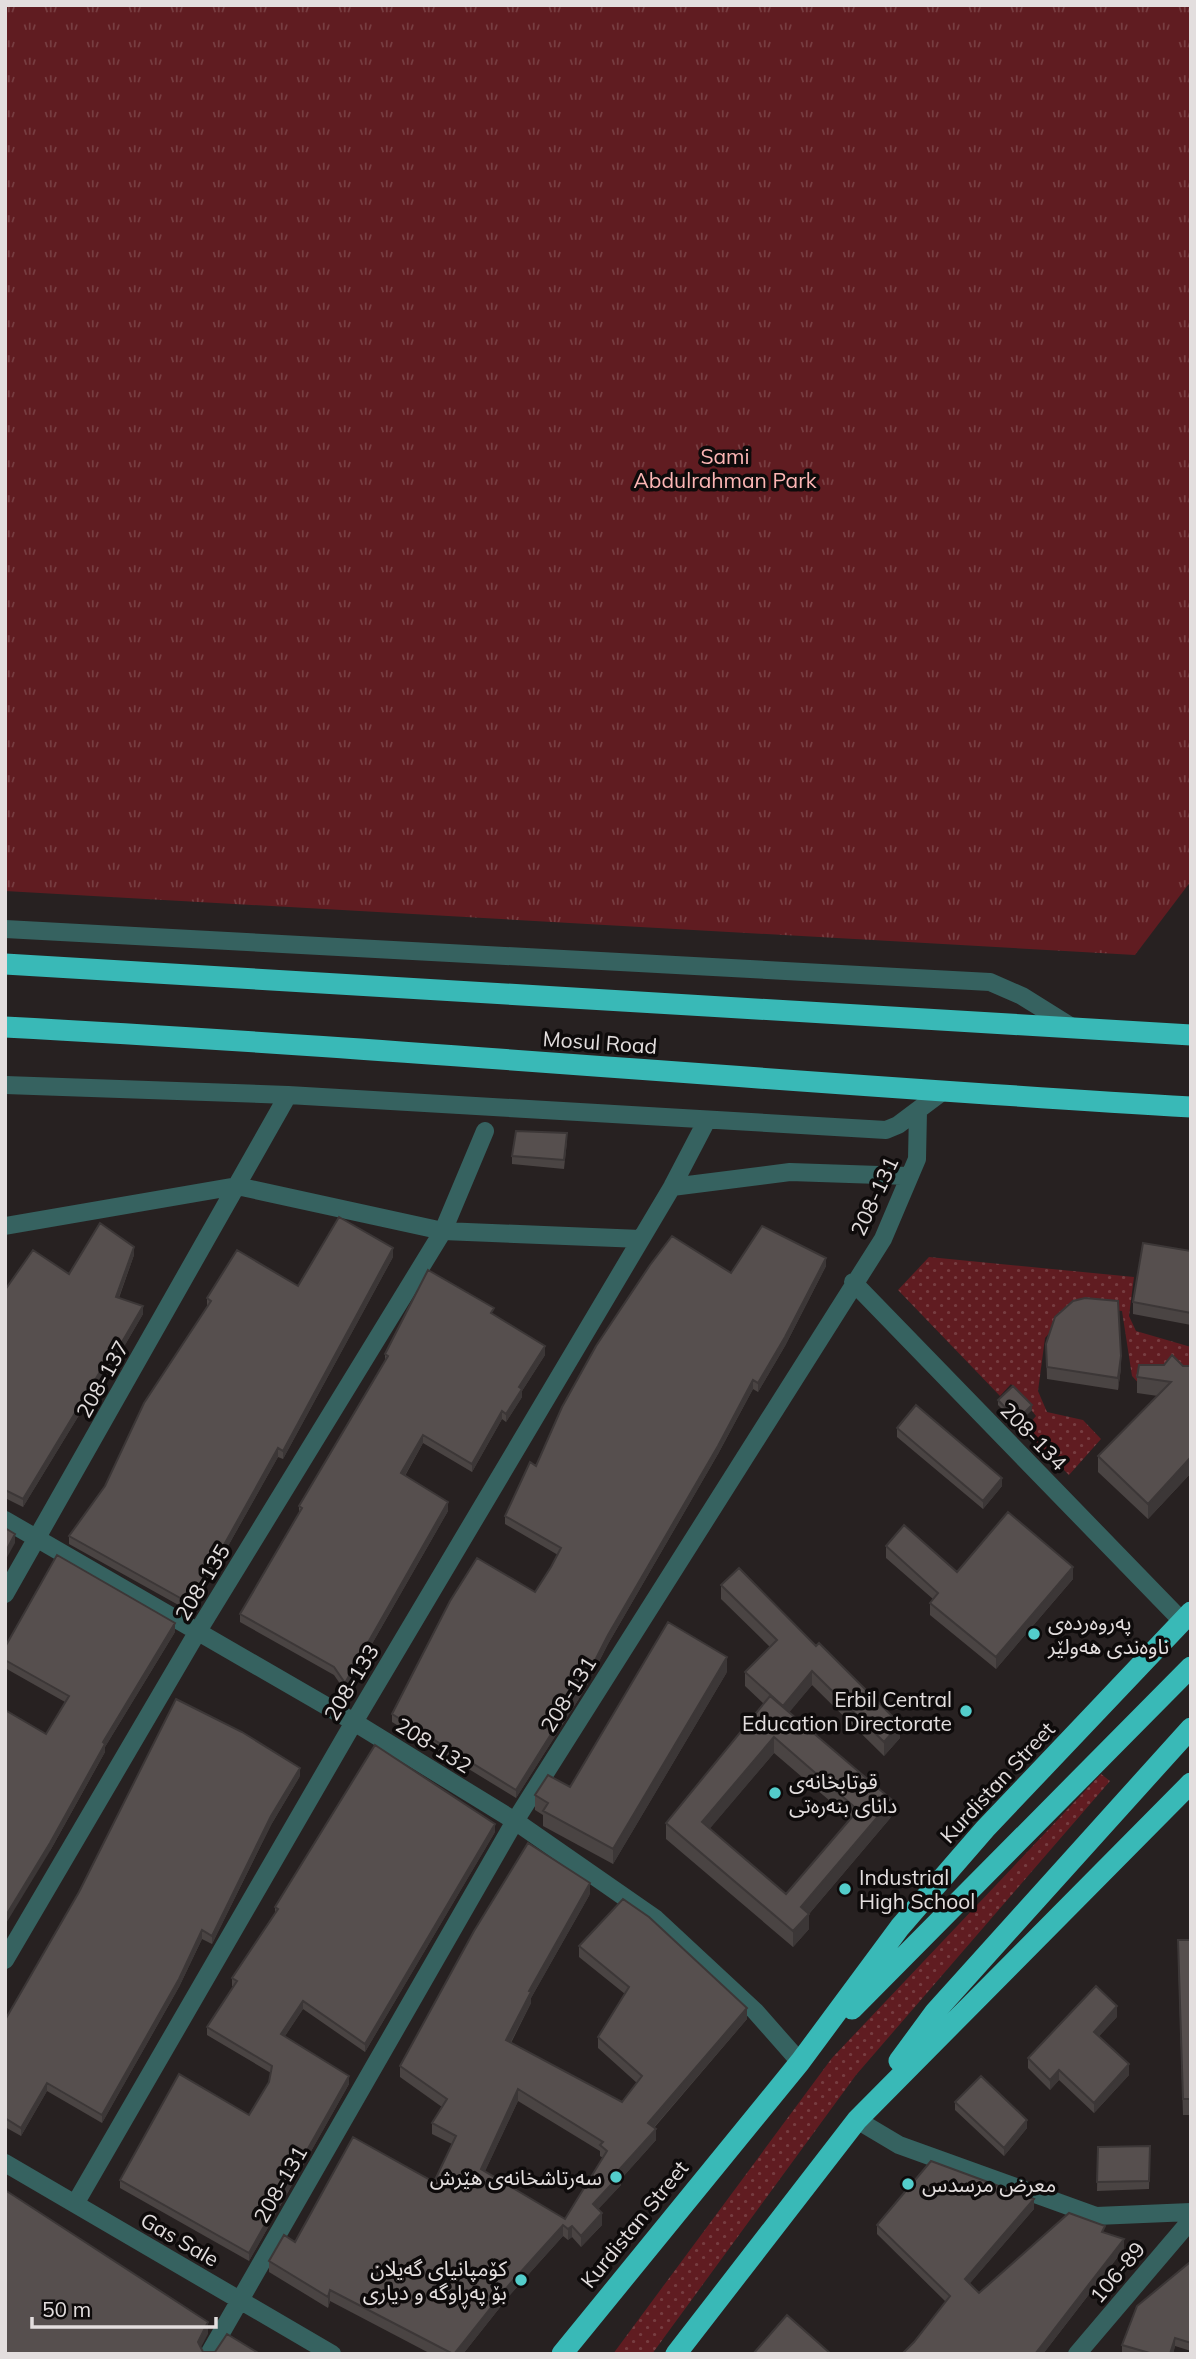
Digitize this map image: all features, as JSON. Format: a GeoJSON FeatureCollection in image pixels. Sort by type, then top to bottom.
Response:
{"type":"FeatureCollection","features":[{"type":"Feature","properties":{"kind":"highway","name":"Mosul Road"},"geometry":{"type":"LineString","coordinates":[[5,964],[1191,1035]]}},
{"type":"Feature","properties":{"kind":"highway","name":"Mosul Road"},"geometry":{"type":"LineString","coordinates":[[5,1027],[294,1043],[942,1092],[1191,1107]]}},
{"type":"Feature","properties":{"kind":"highway","name":"Kurdistan Street"},"geometry":{"type":"LineString","coordinates":[[563,2350],[800,2062],[900,1927],[985,1829],[1186,1616]]}},
{"type":"Feature","properties":{"kind":"highway","name":"Kurdistan Street"},"geometry":{"type":"LineString","coordinates":[[800,2062],[1191,1667]]}},
{"type":"Feature","properties":{"kind":"highway"},"geometry":{"type":"LineString","coordinates":[[676,2354],[857,2120],[935,2012],[1191,1728]]}},
{"type":"Feature","properties":{"kind":"highway"},"geometry":{"type":"LineString","coordinates":[[857,2120],[1189,1785]]}},
{"type":"Feature","properties":{"kind":"street"},"geometry":{"type":"LineString","coordinates":[[5,929],[990,982],[1022,996],[1075,1029]]}},
{"type":"Feature","properties":{"kind":"street"},"geometry":{"type":"LineString","coordinates":[[5,1085],[288,1096],[886,1130],[918,1111],[942,1092]]}},
{"type":"Feature","properties":{"kind":"street","name":"208-137"},"geometry":{"type":"LineString","coordinates":[[5,1594],[288,1096]]}},
{"type":"Feature","properties":{"kind":"street","name":"208-131"},"geometry":{"type":"LineString","coordinates":[[209,2354],[515,1821],[853,1282],[883,1239],[917,1159],[918,1111]]}},
{"type":"Feature","properties":{"kind":"street","name":"208-133"},"geometry":{"type":"LineString","coordinates":[[75,2204],[354,1722],[672,1187],[707,1119]]}},
{"type":"Feature","properties":{"kind":"street","name":"208-135"},"geometry":{"type":"LineString","coordinates":[[5,1960],[198,1631],[443,1231],[485,1131]]}},
{"type":"Feature","properties":{"kind":"street"},"geometry":{"type":"LineString","coordinates":[[672,1187],[790,1172],[909,1175]]}},
{"type":"Feature","properties":{"kind":"street"},"geometry":{"type":"LineString","coordinates":[[5,1226],[237,1186],[443,1231],[641,1240]]}},
{"type":"Feature","properties":{"kind":"street","name":"208-134"},"geometry":{"type":"LineString","coordinates":[[853,1282],[1186,1616]]}},
{"type":"Feature","properties":{"kind":"street","name":"208-132"},"geometry":{"type":"LineString","coordinates":[[5,1520],[354,1722],[515,1821],[656,1919],[755,2011],[800,2062]]}},
{"type":"Feature","properties":{"kind":"street"},"geometry":{"type":"LineString","coordinates":[[857,2120],[899,2145],[1096,2216],[1191,2212]]}},
{"type":"Feature","properties":{"kind":"street","name":"Gas Sale"},"geometry":{"type":"LineString","coordinates":[[5,2163],[332,2354]]}},
{"type":"Feature","properties":{"kind":"street","name":"106-89"},"geometry":{"type":"LineString","coordinates":[[1077,2354],[1191,2220]]}},
{"type":"Feature","properties":{"kind":"green space","name":"Sami Abdulrahman Park"},"geometry":{"type":"Polygon","coordinates":[[[5,5],[1191,5],[1191,881],[1135,955],[5,891],[5,5]]]}},
{"type":"Feature","properties":{"kind":"green space"},"geometry":{"type":"Polygon","coordinates":[[[929,1257],[1134,1277],[1129,1316],[1136,1331],[1191,1347],[1191,1372],[1142,1387],[1132,1376],[1122,1311],[1073,1306],[1045,1338],[1038,1391],[1047,1412],[1083,1420],[1101,1439],[1069,1475],[1024,1430],[1036,1416],[1011,1384],[1000,1396],[898,1290],[929,1257]]]}},
{"type":"Feature","properties":{"kind":"green space"},"geometry":{"type":"Polygon","coordinates":[[[1101,1774],[1110,1781],[856,2075],[652,2354],[613,2354],[832,2058],[1101,1774]]]}},
{"type":"Feature","properties":{"kind":"building"},"geometry":{"type":"Polygon","coordinates":[[[516,1131],[567,1133],[564,1160],[512,1156],[516,1131]]]}},
{"type":"Feature","properties":{"kind":"building"},"geometry":{"type":"Polygon","coordinates":[[[339,1217],[393,1248],[283,1451],[278,1448],[191,1604],[69,1536],[105,1486],[144,1403],[211,1301],[207,1298],[237,1250],[298,1286],[339,1217]]]}},
{"type":"Feature","properties":{"kind":"building"},"geometry":{"type":"Polygon","coordinates":[[[100,1223],[134,1247],[116,1297],[143,1306],[23,1499],[5,1490],[5,1290],[33,1250],[69,1274],[100,1223]]]}},
{"type":"Feature","properties":{"kind":"building"},"geometry":{"type":"Polygon","coordinates":[[[762,1226],[826,1258],[785,1337],[758,1383],[753,1380],[585,1680],[516,1790],[392,1714],[450,1601],[477,1558],[535,1592],[551,1567],[561,1548],[505,1516],[530,1462],[536,1466],[562,1407],[596,1346],[650,1265],[672,1236],[731,1273],[762,1226]]]}},
{"type":"Feature","properties":{"kind":"building"},"geometry":{"type":"Polygon","coordinates":[[[1143,1243],[1191,1251],[1191,1313],[1133,1302],[1143,1243]]]}},
{"type":"Feature","properties":{"kind":"building"},"geometry":{"type":"Polygon","coordinates":[[[428,1270],[494,1308],[491,1313],[545,1346],[519,1387],[522,1389],[506,1414],[502,1411],[472,1464],[423,1435],[401,1473],[448,1502],[345,1683],[334,1667],[240,1614],[302,1508],[299,1506],[388,1356],[385,1354],[428,1270]]]}},
{"type":"Feature","properties":{"kind":"building"},"geometry":{"type":"Polygon","coordinates":[[[1085,1298],[1118,1301],[1121,1356],[1118,1378],[1047,1367],[1046,1344],[1055,1317],[1073,1301],[1085,1298]]]}},
{"type":"Feature","properties":{"kind":"building"},"geometry":{"type":"Polygon","coordinates":[[[1172,1355],[1183,1366],[1191,1366],[1191,1457],[1148,1504],[1098,1456],[1171,1382],[1137,1377],[1139,1365],[1164,1365],[1172,1355]]]}},
{"type":"Feature","properties":{"kind":"building"},"geometry":{"type":"Polygon","coordinates":[[[1013,1386],[1032,1405],[1017,1420],[998,1400],[1013,1386]]]}},
{"type":"Feature","properties":{"kind":"building"},"geometry":{"type":"Polygon","coordinates":[[[916,1405],[1002,1478],[983,1501],[897,1428],[916,1405]]]}},
{"type":"Feature","properties":{"kind":"building"},"geometry":{"type":"Polygon","coordinates":[[[1008,1512],[1073,1567],[996,1657],[930,1603],[938,1593],[886,1546],[904,1525],[957,1572],[1008,1512]]]}},
{"type":"Feature","properties":{"kind":"building"},"geometry":{"type":"Polygon","coordinates":[[[5,1528],[15,1534],[5,1553],[5,1528]]]}},
{"type":"Feature","properties":{"kind":"building"},"geometry":{"type":"Polygon","coordinates":[[[57,1555],[175,1623],[103,1742],[105,1744],[50,1843],[5,1917],[5,1710],[46,1734],[69,1696],[5,1660],[5,1647],[57,1555]]]}},
{"type":"Feature","properties":{"kind":"building"},"geometry":{"type":"Polygon","coordinates":[[[739,1568],[816,1646],[819,1643],[900,1724],[884,1742],[812,1671],[783,1706],[745,1672],[777,1640],[721,1585],[739,1568]]]}},
{"type":"Feature","properties":{"kind":"building"},"geometry":{"type":"Polygon","coordinates":[[[668,1622],[727,1657],[613,1849],[543,1811],[548,1803],[535,1795],[548,1775],[570,1787],[668,1622]]]}},
{"type":"Feature","properties":{"kind":"building"},"geometry":{"type":"Polygon","coordinates":[[[770,1696],[892,1800],[801,1907],[809,1914],[793,1931],[666,1823],[770,1696]],[[774,1737],[702,1822],[786,1894],[858,1810],[774,1737]]]}},
{"type":"Feature","properties":{"kind":"building"},"geometry":{"type":"Polygon","coordinates":[[[176,1699],[242,1732],[300,1768],[271,1816],[212,1936],[202,1930],[179,1979],[102,2115],[47,2083],[21,2128],[5,2118],[5,2020],[79,1892],[176,1699]]]}},
{"type":"Feature","properties":{"kind":"building"},"geometry":{"type":"Polygon","coordinates":[[[375,1745],[495,1824],[365,2044],[303,2001],[281,2034],[349,2076],[249,2253],[120,2180],[179,2074],[249,2115],[269,2082],[272,2066],[207,2027],[237,1981],[232,1978],[278,1909],[275,1907],[375,1745]]]}},
{"type":"Feature","properties":{"kind":"building"},"geometry":{"type":"Polygon","coordinates":[[[528,1843],[590,1883],[529,1991],[531,1992],[506,2040],[622,2102],[642,2076],[598,2037],[629,1987],[579,1946],[623,1899],[649,1917],[747,2008],[648,2123],[656,2129],[618,2171],[621,2174],[593,2204],[602,2213],[581,2236],[572,2226],[568,2229],[563,2225],[509,2285],[453,2354],[330,2290],[328,2297],[269,2261],[284,2235],[295,2242],[353,2137],[434,2182],[456,2136],[432,2123],[447,2099],[400,2066],[474,1931],[528,1843]],[[518,2089],[481,2169],[565,2219],[607,2151],[600,2145],[603,2142],[518,2089]]]}},
{"type":"Feature","properties":{"kind":"building"},"geometry":{"type":"Polygon","coordinates":[[[1178,1940],[1191,1940],[1191,2099],[1183,2099],[1178,1940]]]}},
{"type":"Feature","properties":{"kind":"building"},"geometry":{"type":"Polygon","coordinates":[[[1096,1986],[1117,2006],[1094,2032],[1129,2064],[1094,2103],[1059,2070],[1050,2080],[1028,2058],[1096,1986]]]}},
{"type":"Feature","properties":{"kind":"building"},"geometry":{"type":"Polygon","coordinates":[[[981,2076],[1027,2120],[1004,2148],[955,2102],[981,2076]]]}},
{"type":"Feature","properties":{"kind":"building"},"geometry":{"type":"Polygon","coordinates":[[[1150,2146],[1149,2181],[1097,2182],[1098,2147],[1150,2146]]]}},
{"type":"Feature","properties":{"kind":"building"},"geometry":{"type":"Polygon","coordinates":[[[931,2161],[1034,2199],[965,2279],[979,2293],[1069,2213],[1105,2226],[1102,2232],[1124,2239],[1035,2354],[902,2354],[950,2296],[877,2225],[931,2161]]]}},
{"type":"Feature","properties":{"kind":"building"},"geometry":{"type":"Polygon","coordinates":[[[5,2190],[208,2322],[198,2342],[203,2352],[215,2352],[227,2334],[260,2354],[5,2354],[5,2190]]]}},
{"type":"Feature","properties":{"kind":"building"},"geometry":{"type":"Polygon","coordinates":[[[1189,2263],[1191,2343],[1175,2338],[1170,2354],[1153,2354],[1122,2345],[1137,2306],[1189,2263]]]}},
{"type":"Feature","properties":{"kind":"building"},"geometry":{"type":"Polygon","coordinates":[[[787,2315],[831,2354],[753,2354],[787,2315]]]}},
{"type":"Feature","properties":{"kind":"place","name":"پەروەردەی ناوەندی هەولێر"},"geometry":{"type":"Point","coordinates":[1034,1634]}},
{"type":"Feature","properties":{"kind":"place","name":"Erbil Central Education Directorate"},"geometry":{"type":"Point","coordinates":[966,1711]}},
{"type":"Feature","properties":{"kind":"place","name":"قوتابخانەی دانای بنەرەتی"},"geometry":{"type":"Point","coordinates":[775,1793]}},
{"type":"Feature","properties":{"kind":"place","name":"Industrial High School"},"geometry":{"type":"Point","coordinates":[845,1889]}},
{"type":"Feature","properties":{"kind":"place","name":"سەرتاشخانەی هێرش"},"geometry":{"type":"Point","coordinates":[616,2177]}},
{"type":"Feature","properties":{"kind":"place","name":"معرض مرسدس"},"geometry":{"type":"Point","coordinates":[908,2184]}},
{"type":"Feature","properties":{"kind":"place","name":"کۆمپانیای گەیلان بۆ پەڕاوگە و دیاری"},"geometry":{"type":"Point","coordinates":[521,2280]}}]}
